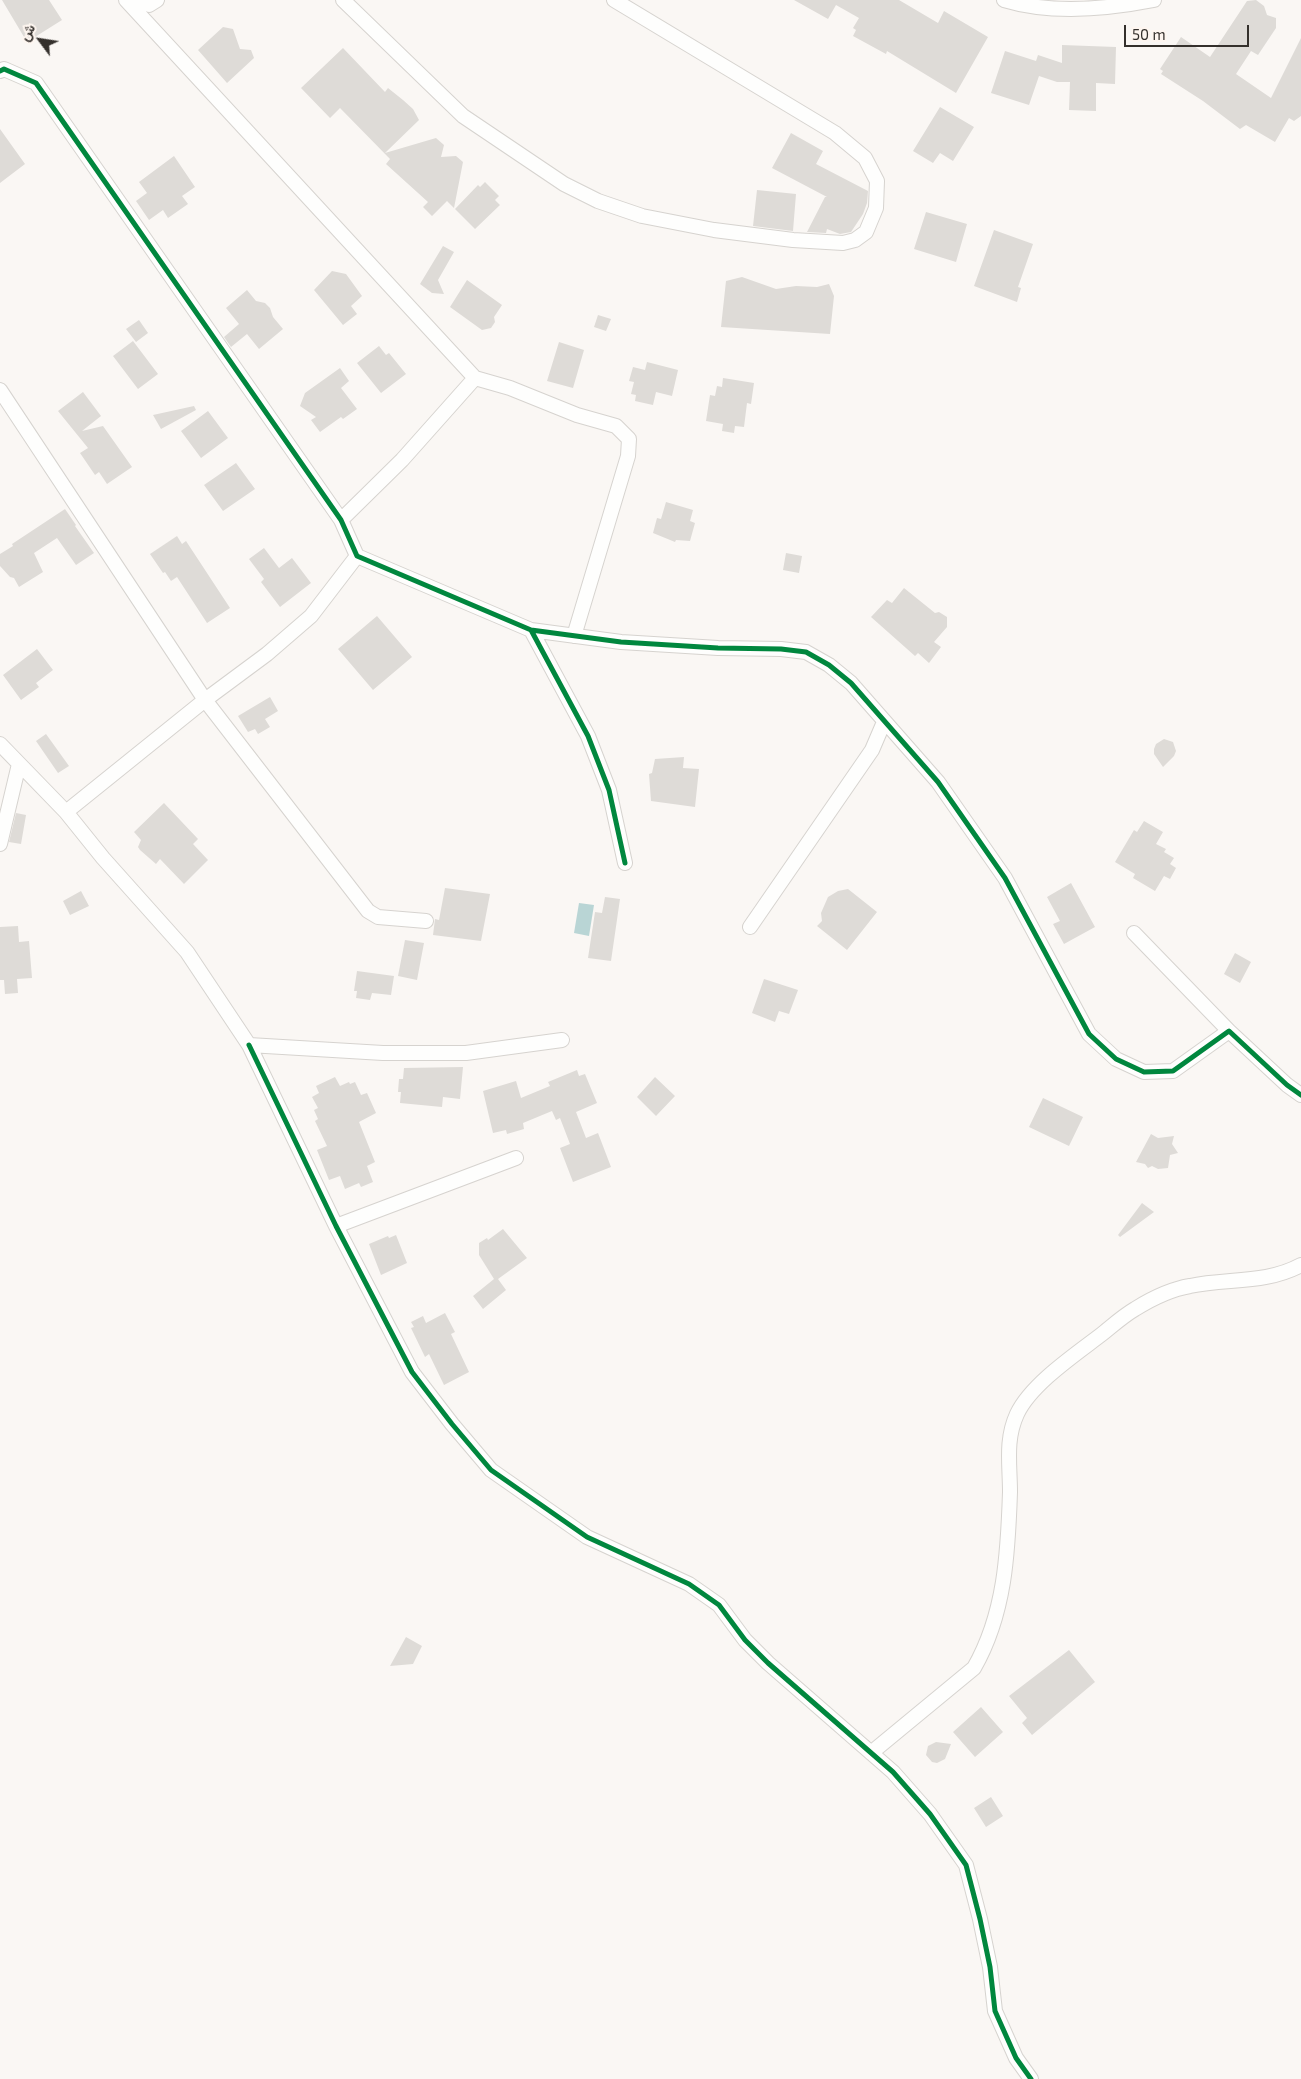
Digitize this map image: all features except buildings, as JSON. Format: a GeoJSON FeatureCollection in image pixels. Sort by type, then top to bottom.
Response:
{"type":"FeatureCollection","features":[{"type":"Feature","properties":{"kind":"street"},"geometry":{"type":"LineString","coordinates":[[126,0],[475,378],[510,388],[577,415],[616,426],[629,438],[628,456],[574,636]]}},
{"type":"Feature","properties":{"kind":"street"},"geometry":{"type":"LineString","coordinates":[[138,0],[149,5],[157,0]]}},
{"type":"Feature","properties":{"kind":"street"},"geometry":{"type":"LineString","coordinates":[[343,0],[364,23],[463,116],[564,184],[598,201],[642,216],[714,230],[783,238],[843,243],[855,240],[866,232],[876,208],[877,182],[865,158],[835,133],[614,0]]}},
{"type":"Feature","properties":{"kind":"street"},"geometry":{"type":"LineString","coordinates":[[1004,0],[1049,8],[1068,8],[1116,7],[1154,0]]}},
{"type":"Feature","properties":{"kind":"street"},"geometry":{"type":"LineString","coordinates":[[0,71],[4,69],[36,83],[341,520],[357,556],[531,630],[621,642],[718,648],[780,649],[806,652],[828,665],[851,683],[938,782],[999,870],[1089,1034],[1116,1059],[1144,1072],[1173,1071],[1230,1031]]}},
{"type":"Feature","properties":{"kind":"street"},"geometry":{"type":"LineString","coordinates":[[341,520],[402,460],[475,378]]}},
{"type":"Feature","properties":{"kind":"street"},"geometry":{"type":"LineString","coordinates":[[0,390],[205,700],[368,911],[378,917],[426,921]]}},
{"type":"Feature","properties":{"kind":"street"},"geometry":{"type":"LineString","coordinates":[[66,812],[205,700],[267,654],[311,616],[357,556]]}},
{"type":"Feature","properties":{"kind":"street"},"geometry":{"type":"LineString","coordinates":[[531,630],[588,736],[609,790],[625,863]]}},
{"type":"Feature","properties":{"kind":"street"},"geometry":{"type":"LineString","coordinates":[[750,927],[872,750],[884,722]]}},
{"type":"Feature","properties":{"kind":"street"},"geometry":{"type":"LineString","coordinates":[[0,744],[66,812],[103,858],[187,952],[249,1046],[336,1226],[412,1372],[452,1424],[492,1470],[587,1537],[689,1584],[719,1605],[745,1640],[893,1772],[930,1814],[966,1865],[990,1967],[995,2011],[1016,2058],[1031,2079]]}},
{"type":"Feature","properties":{"kind":"street"},"geometry":{"type":"LineString","coordinates":[[0,844],[19,764]]}},
{"type":"Feature","properties":{"kind":"street"},"geometry":{"type":"LineString","coordinates":[[1134,932],[1230,1031],[1287,1085],[1301,1095]]}},
{"type":"Feature","properties":{"kind":"street"},"geometry":{"type":"LineString","coordinates":[[249,1046],[383,1053],[466,1053],[562,1040]]}},
{"type":"Feature","properties":{"kind":"street"},"geometry":{"type":"LineString","coordinates":[[336,1226],[516,1158]]}},
{"type":"Feature","properties":{"kind":"street"},"geometry":{"type":"LineString","coordinates":[[871,1753],[974,1668],[984,1650],[997,1615],[1008,1543],[1010,1488],[1008,1451],[1011,1430],[1018,1412],[1037,1387],[1071,1358],[1135,1309],[1166,1294],[1190,1286],[1267,1278],[1301,1265]]}},
{"type":"Feature","properties":{"kind":"water"},"geometry":{"type":"Polygon","coordinates":[[[579,903],[594,905],[589,936],[574,933],[579,903]]]}},
{"type":"Feature","properties":{"kind":"cycle path"},"geometry":{"type":"LineString","coordinates":[[0,71],[4,69],[36,83],[341,520],[357,556],[531,630],[588,736],[609,790],[625,863]]}},
{"type":"Feature","properties":{"kind":"cycle path"},"geometry":{"type":"LineString","coordinates":[[531,630],[621,642],[718,648],[781,649],[806,652],[829,665],[851,683],[938,782],[1005,878],[1089,1034],[1116,1059],[1144,1072],[1173,1071],[1229,1031],[1287,1085],[1301,1095]]}},
{"type":"Feature","properties":{"kind":"cycle path"},"geometry":{"type":"LineString","coordinates":[[249,1045],[336,1226],[412,1372],[491,1470],[587,1537],[689,1584],[719,1605],[745,1640],[768,1663],[893,1772],[930,1814],[966,1865],[990,1967],[995,2011],[1016,2058],[1031,2079]]}}]}
